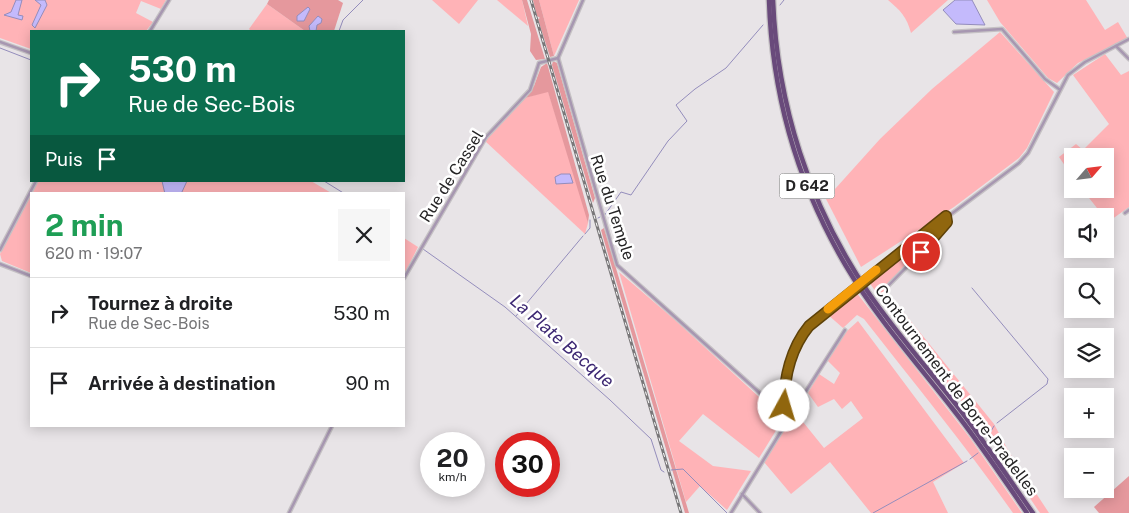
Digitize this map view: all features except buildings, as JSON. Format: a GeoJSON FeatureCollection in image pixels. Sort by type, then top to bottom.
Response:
{"type":"FeatureCollection","features":[{"type":"Feature","properties":{"kind":"highway","name":"D 642"},"geometry":{"type":"LineString","coordinates":[[769,0],[773,54],[783,111],[802,173],[824,227],[870,303],[965,425],[1027,513]]}},
{"type":"Feature","properties":{"kind":"highway","name":"Contournement de Borre-Pradelles"},"geometry":{"type":"LineString","coordinates":[[774,0],[778,61],[789,117],[804,167],[829,226],[850,265],[875,302],[967,419],[1033,513]]}},
{"type":"Feature","properties":{"kind":"street"},"geometry":{"type":"LineString","coordinates":[[151,30],[169,0]]}},
{"type":"Feature","properties":{"kind":"street"},"geometry":{"type":"LineString","coordinates":[[558,58],[583,0]]}},
{"type":"Feature","properties":{"kind":"street"},"geometry":{"type":"LineString","coordinates":[[954,32],[1002,29],[1045,79],[1059,89]]}},
{"type":"Feature","properties":{"kind":"street"},"geometry":{"type":"LineString","coordinates":[[731,513],[784,426],[789,365],[799,339],[817,318],[869,276],[946,216],[1023,160],[1059,89],[1075,69],[1129,39]]}},
{"type":"Feature","properties":{"kind":"street"},"geometry":{"type":"LineString","coordinates":[[0,42],[30,53]]}},
{"type":"Feature","properties":{"kind":"street"},"geometry":{"type":"LineString","coordinates":[[1116,46],[1129,59]]}},
{"type":"Feature","properties":{"kind":"street","name":"Rue de Cassel"},"geometry":{"type":"LineString","coordinates":[[405,276],[420,247],[486,137],[530,90],[538,64],[558,58]]}},
{"type":"Feature","properties":{"kind":"street","name":"Rue du Temple"},"geometry":{"type":"LineString","coordinates":[[558,58],[565,90],[618,265],[770,403],[784,410]]}},
{"type":"Feature","properties":{"kind":"street"},"geometry":{"type":"LineString","coordinates":[[0,250],[30,192]]}},
{"type":"Feature","properties":{"kind":"street"},"geometry":{"type":"LineString","coordinates":[[1125,213],[1129,210]]}},
{"type":"Feature","properties":{"kind":"street"},"geometry":{"type":"LineString","coordinates":[[886,288],[947,222],[946,216]]}},
{"type":"Feature","properties":{"kind":"street"},"geometry":{"type":"LineString","coordinates":[[0,264],[30,276]]}},
{"type":"Feature","properties":{"kind":"street"},"geometry":{"type":"LineString","coordinates":[[785,416],[792,413],[845,330]]}},
{"type":"Feature","properties":{"kind":"street"},"geometry":{"type":"LineString","coordinates":[[289,513],[332,427]]}},
{"type":"Feature","properties":{"kind":"street"},"geometry":{"type":"LineString","coordinates":[[742,494],[760,513]]}},
{"type":"Feature","properties":{"kind":"shaded area"},"geometry":{"type":"Polygon","coordinates":[[[0,0],[166,0],[161,9],[141,1],[136,13],[153,22],[147,30],[30,30],[30,49],[0,38],[0,0]]]}},
{"type":"Feature","properties":{"kind":"shaded area"},"geometry":{"type":"Polygon","coordinates":[[[16,0],[22,0],[18,15],[23,16],[22,20],[4,15],[11,12],[16,0]]]}},
{"type":"Feature","properties":{"kind":"shaded area"},"geometry":{"type":"Polygon","coordinates":[[[35,0],[45,0],[47,5],[35,28],[32,25],[41,5],[35,0]]]}},
{"type":"Feature","properties":{"kind":"shaded area"},"geometry":{"type":"Polygon","coordinates":[[[269,0],[338,0],[343,3],[334,30],[304,30],[267,4],[269,0]]]}},
{"type":"Feature","properties":{"kind":"shaded area"},"geometry":{"type":"Polygon","coordinates":[[[432,0],[478,0],[459,24],[432,0]]]}},
{"type":"Feature","properties":{"kind":"shaded area"},"geometry":{"type":"Polygon","coordinates":[[[497,0],[522,0],[528,26],[497,0]]]}},
{"type":"Feature","properties":{"kind":"shaded area"},"geometry":{"type":"Polygon","coordinates":[[[522,0],[527,0],[545,59],[536,60],[530,51],[531,34],[522,0]]]}},
{"type":"Feature","properties":{"kind":"shaded area"},"geometry":{"type":"Polygon","coordinates":[[[533,0],[539,0],[554,56],[550,57],[538,19],[540,18],[537,16],[533,0]]]}},
{"type":"Feature","properties":{"kind":"shaded area"},"geometry":{"type":"Polygon","coordinates":[[[539,0],[579,0],[554,56],[539,0]]]}},
{"type":"Feature","properties":{"kind":"shaded area"},"geometry":{"type":"Polygon","coordinates":[[[888,0],[948,0],[911,33],[902,14],[888,0]]]}},
{"type":"Feature","properties":{"kind":"shaded area"},"geometry":{"type":"Polygon","coordinates":[[[955,0],[972,0],[985,25],[956,24],[943,10],[955,0]]]}},
{"type":"Feature","properties":{"kind":"shaded area"},"geometry":{"type":"Polygon","coordinates":[[[987,0],[1086,0],[1105,30],[1118,22],[1128,39],[1078,63],[1057,83],[1048,78],[1000,22],[987,0]]]}},
{"type":"Feature","properties":{"kind":"shaded area"},"geometry":{"type":"Polygon","coordinates":[[[267,4],[304,30],[250,30],[267,4]]]}},
{"type":"Feature","properties":{"kind":"shaded area"},"geometry":{"type":"Polygon","coordinates":[[[308,7],[310,9],[304,21],[297,21],[297,16],[308,7]]]}},
{"type":"Feature","properties":{"kind":"shaded area"},"geometry":{"type":"Polygon","coordinates":[[[318,16],[322,19],[321,23],[317,25],[316,30],[310,30],[309,26],[318,16]]]}},
{"type":"Feature","properties":{"kind":"shaded area"},"geometry":{"type":"Polygon","coordinates":[[[1000,32],[1054,92],[1027,148],[1019,158],[954,207],[861,267],[826,199],[880,139],[932,89],[1000,32]]]}},
{"type":"Feature","properties":{"kind":"shaded area"},"geometry":{"type":"Polygon","coordinates":[[[1105,54],[1121,75],[1129,71],[1129,207],[1114,218],[1114,208],[1097,208],[1089,198],[1114,198],[1114,148],[1085,148],[1109,124],[1073,75],[1105,54]]]}},
{"type":"Feature","properties":{"kind":"shaded area"},"geometry":{"type":"Polygon","coordinates":[[[553,61],[557,63],[595,198],[593,203],[552,65],[553,61]]]}},
{"type":"Feature","properties":{"kind":"shaded area"},"geometry":{"type":"Polygon","coordinates":[[[547,63],[589,215],[588,223],[548,92],[525,98],[534,86],[541,67],[547,63]]]}},
{"type":"Feature","properties":{"kind":"shaded area"},"geometry":{"type":"Polygon","coordinates":[[[548,91],[585,209],[588,223],[585,234],[485,141],[525,98],[548,91]]]}},
{"type":"Feature","properties":{"kind":"shaded area"},"geometry":{"type":"Polygon","coordinates":[[[1076,144],[1081,148],[1071,148],[1076,144]]]}},
{"type":"Feature","properties":{"kind":"shaded area"},"geometry":{"type":"Polygon","coordinates":[[[1064,153],[1064,164],[1059,157],[1064,153]]]}},
{"type":"Feature","properties":{"kind":"shaded area"},"geometry":{"type":"Polygon","coordinates":[[[561,174],[570,174],[573,183],[556,184],[555,177],[561,174]]]}},
{"type":"Feature","properties":{"kind":"shaded area"},"geometry":{"type":"Polygon","coordinates":[[[38,182],[313,182],[330,192],[33,192],[38,182]]]}},
{"type":"Feature","properties":{"kind":"shaded area"},"geometry":{"type":"Polygon","coordinates":[[[162,182],[187,182],[182,192],[165,192],[162,182]]]}},
{"type":"Feature","properties":{"kind":"shaded area"},"geometry":{"type":"Polygon","coordinates":[[[30,196],[30,273],[2,261],[0,254],[30,196]]]}},
{"type":"Feature","properties":{"kind":"shaded area"},"geometry":{"type":"Polygon","coordinates":[[[940,223],[943,224],[884,288],[994,424],[1009,452],[1049,513],[1040,513],[977,420],[901,328],[869,282],[940,223]]]}},
{"type":"Feature","properties":{"kind":"shaded area"},"geometry":{"type":"Polygon","coordinates":[[[604,228],[689,513],[685,513],[601,230],[604,228]]]}},
{"type":"Feature","properties":{"kind":"shaded area"},"geometry":{"type":"Polygon","coordinates":[[[405,239],[418,247],[405,273],[405,239]]]}},
{"type":"Feature","properties":{"kind":"shaded area"},"geometry":{"type":"Polygon","coordinates":[[[619,272],[675,320],[783,419],[759,458],[703,414],[679,441],[713,466],[751,471],[727,510],[700,486],[686,502],[619,272]]]}},
{"type":"Feature","properties":{"kind":"shaded area"},"geometry":{"type":"Polygon","coordinates":[[[856,292],[970,438],[1022,513],[1013,513],[864,319],[857,315],[843,328],[827,314],[856,292]]]}},
{"type":"Feature","properties":{"kind":"shaded area"},"geometry":{"type":"Polygon","coordinates":[[[858,321],[964,463],[933,482],[948,513],[871,513],[830,462],[791,494],[764,462],[795,412],[824,448],[863,418],[851,401],[842,409],[834,399],[818,407],[808,393],[819,374],[834,384],[840,373],[827,360],[847,331],[858,321]]]}},
{"type":"Feature","properties":{"kind":"shaded area"},"geometry":{"type":"Polygon","coordinates":[[[1129,476],[1129,513],[1099,513],[1094,507],[1104,498],[1114,498],[1114,489],[1129,476]]]}},
{"type":"Feature","properties":{"kind":"waterway"},"geometry":{"type":"LineString","coordinates":[[339,30],[343,20],[363,0]]}},
{"type":"Feature","properties":{"kind":"waterway"},"geometry":{"type":"LineString","coordinates":[[780,5],[784,0]]}},
{"type":"Feature","properties":{"kind":"waterway"},"geometry":{"type":"LineString","coordinates":[[604,216],[621,192],[631,195],[668,141],[687,121],[676,105],[695,89],[726,68],[763,25]]}},
{"type":"Feature","properties":{"kind":"waterway"},"geometry":{"type":"LineString","coordinates":[[0,48],[30,60]]}},
{"type":"Feature","properties":{"kind":"waterway"},"geometry":{"type":"LineString","coordinates":[[326,182],[342,192]]}},
{"type":"Feature","properties":{"kind":"waterway"},"geometry":{"type":"LineString","coordinates":[[585,234],[590,228],[590,220]]}},
{"type":"Feature","properties":{"kind":"waterway"},"geometry":{"type":"LineString","coordinates":[[516,316],[583,236]]}},
{"type":"Feature","properties":{"kind":"waterway","name":"La Plate Becque"},"geometry":{"type":"LineString","coordinates":[[423,249],[505,307],[610,400],[651,439],[661,470],[664,472]]}},
{"type":"Feature","properties":{"kind":"waterway"},"geometry":{"type":"LineString","coordinates":[[972,288],[1048,379],[1047,384],[997,423]]}},
{"type":"Feature","properties":{"kind":"waterway"},"geometry":{"type":"LineString","coordinates":[[987,438],[994,426]]}},
{"type":"Feature","properties":{"kind":"waterway"},"geometry":{"type":"LineString","coordinates":[[970,459],[978,453]]}},
{"type":"Feature","properties":{"kind":"waterway"},"geometry":{"type":"LineString","coordinates":[[873,513],[967,461]]}},
{"type":"Feature","properties":{"kind":"waterway","name":"La Plate Becque"},"geometry":{"type":"LineString","coordinates":[[671,470],[683,469],[727,513]]}},
{"type":"Feature","properties":{"kind":"railway"},"geometry":{"type":"LineString","coordinates":[[531,0],[681,513]]}},
{"type":"Feature","properties":{"kind":"slow traffic"},"geometry":{"type":"LineString","coordinates":[[828,309],[876,270]]}},
{"type":"Feature","properties":{"kind":"route"},"geometry":{"type":"LineString","coordinates":[[784,406],[790,359],[804,331],[824,312],[946,216],[947,222],[921,252]]}}]}
